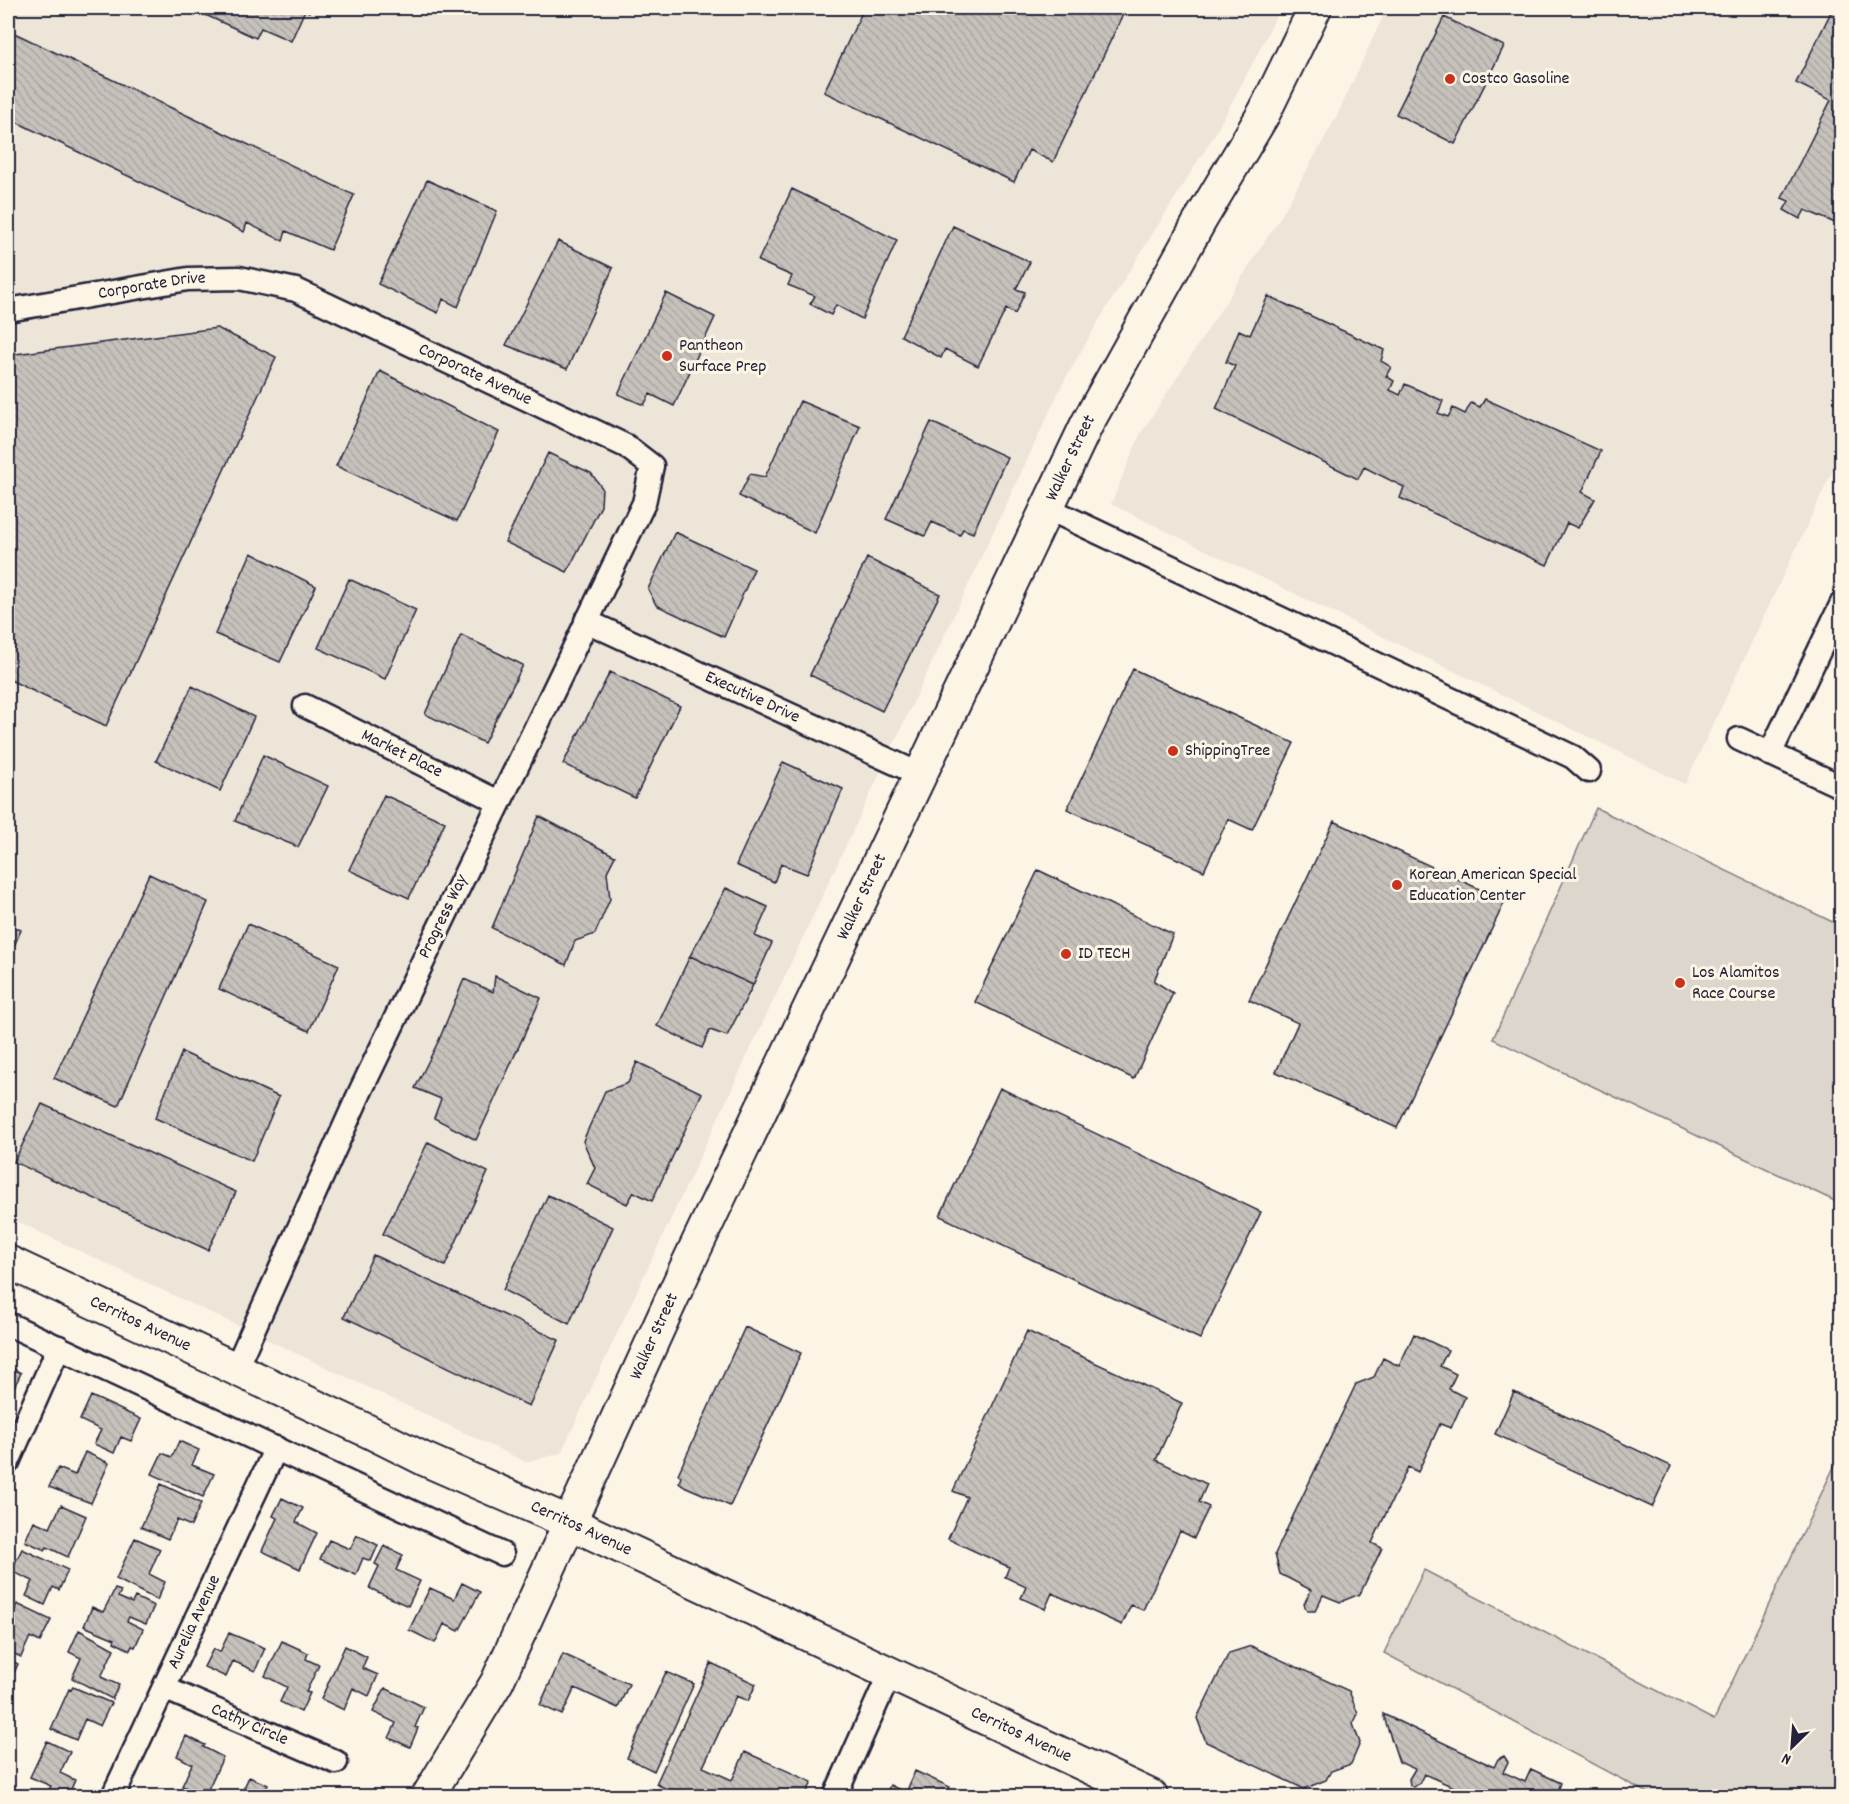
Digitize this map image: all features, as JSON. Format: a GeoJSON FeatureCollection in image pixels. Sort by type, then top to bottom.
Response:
{"type":"FeatureCollection","features":[{"type":"Feature","properties":{"kind":"main road","name":"Walker Street"},"geometry":{"type":"LineString","coordinates":[[428,1797],[497,1682],[684,1272],[1087,424],[1201,219],[1264,113],[1314,8]]}},
{"type":"Feature","properties":{"kind":"main road","name":"Cerritos Avenue"},"geometry":{"type":"LineString","coordinates":[[8,1262],[424,1459],[568,1522],[1151,1797]]}},
{"type":"Feature","properties":{"kind":"street","name":"Corporate Drive"},"geometry":{"type":"LineString","coordinates":[[8,310],[188,279],[239,278],[296,290]]}},
{"type":"Feature","properties":{"kind":"street","name":"Corporate Avenue"},"geometry":{"type":"LineString","coordinates":[[296,290],[584,425],[626,446],[652,466]]}},
{"type":"Feature","properties":{"kind":"street","name":"Progress Way"},"geometry":{"type":"LineString","coordinates":[[235,1370],[358,1097],[644,503],[652,466]]}},
{"type":"Feature","properties":{"kind":"street"},"geometry":{"type":"LineString","coordinates":[[1047,508],[1573,758],[1589,771]]}},
{"type":"Feature","properties":{"kind":"street"},"geometry":{"type":"LineString","coordinates":[[1770,754],[1842,603]]}},
{"type":"Feature","properties":{"kind":"street","name":"Executive Drive"},"geometry":{"type":"LineString","coordinates":[[586,621],[920,774]]}},
{"type":"Feature","properties":{"kind":"street","name":"Market Place"},"geometry":{"type":"LineString","coordinates":[[305,706],[499,802]]}},
{"type":"Feature","properties":{"kind":"street"},"geometry":{"type":"LineString","coordinates":[[1739,739],[1842,788]]}},
{"type":"Feature","properties":{"kind":"street"},"geometry":{"type":"LineString","coordinates":[[8,1324],[502,1554]]}},
{"type":"Feature","properties":{"kind":"street"},"geometry":{"type":"LineString","coordinates":[[8,1462],[59,1347]]}},
{"type":"Feature","properties":{"kind":"street","name":"Aurelia Avenue"},"geometry":{"type":"LineString","coordinates":[[113,1797],[276,1448]]}},
{"type":"Feature","properties":{"kind":"street"},"geometry":{"type":"LineString","coordinates":[[835,1797],[890,1673]]}},
{"type":"Feature","properties":{"kind":"street","name":"Cathy Circle"},"geometry":{"type":"LineString","coordinates":[[164,1688],[336,1762]]}},
{"type":"Feature","properties":{"kind":"shaded area"},"geometry":{"type":"Polygon","coordinates":[[[8,8],[1280,8],[1216,132],[1064,381],[561,1453],[526,1462],[8,1217],[8,8]]]}},
{"type":"Feature","properties":{"kind":"shaded area"},"geometry":{"type":"Polygon","coordinates":[[[1387,8],[1841,8],[1841,453],[1685,784],[1111,504],[1140,435],[1280,218],[1337,116],[1387,8]]]}},
{"type":"Feature","properties":{"kind":"shaded area","name":"Los Alamitos Race Course"},"geometry":{"type":"Polygon","coordinates":[[[1596,808],[1841,926],[1841,1204],[1493,1039],[1596,808]]]}},
{"type":"Feature","properties":{"kind":"shaded area"},"geometry":{"type":"Polygon","coordinates":[[[1841,1452],[1841,1796],[1653,1796],[1384,1653],[1424,1570],[1714,1720],[1841,1452]]]}},
{"type":"Feature","properties":{"kind":"building"},"geometry":{"type":"Polygon","coordinates":[[[190,8],[311,8],[309,12],[305,10],[291,41],[261,28],[256,38],[190,8]]]}},
{"type":"Feature","properties":{"kind":"building"},"geometry":{"type":"Polygon","coordinates":[[[864,8],[1126,8],[1053,162],[1029,150],[1014,182],[824,92],[864,8]]]}},
{"type":"Feature","properties":{"kind":"building"},"geometry":{"type":"Polygon","coordinates":[[[1833,8],[1842,8],[1842,226],[1805,210],[1800,219],[1784,210],[1789,201],[1782,198],[1831,100],[1796,83],[1833,8]]]}},
{"type":"Feature","properties":{"kind":"building","name":"Costco Gasoline"},"geometry":{"type":"Polygon","coordinates":[[[1444,17],[1504,46],[1455,144],[1396,114],[1444,17]]]}},
{"type":"Feature","properties":{"kind":"building"},"geometry":{"type":"Polygon","coordinates":[[[8,30],[354,195],[330,250],[286,231],[283,241],[247,223],[244,232],[8,118],[8,30]]]}},
{"type":"Feature","properties":{"kind":"building"},"geometry":{"type":"Polygon","coordinates":[[[427,180],[497,211],[458,307],[443,299],[438,313],[378,284],[427,180]]]}},
{"type":"Feature","properties":{"kind":"building"},"geometry":{"type":"Polygon","coordinates":[[[792,189],[897,240],[862,319],[836,305],[831,315],[810,304],[815,296],[788,285],[792,276],[758,261],[792,189]]]}},
{"type":"Feature","properties":{"kind":"building"},"geometry":{"type":"Polygon","coordinates":[[[953,226],[1030,262],[1016,289],[1025,292],[1015,314],[1006,309],[978,366],[945,349],[941,358],[901,336],[953,226]]]}},
{"type":"Feature","properties":{"kind":"building"},"geometry":{"type":"Polygon","coordinates":[[[558,241],[613,268],[567,369],[506,345],[558,241]]]}},
{"type":"Feature","properties":{"kind":"building","name":"Pantheon Surface Prep"},"geometry":{"type":"Polygon","coordinates":[[[666,293],[715,317],[674,406],[650,394],[644,405],[618,394],[666,293]]]}},
{"type":"Feature","properties":{"kind":"building"},"geometry":{"type":"Polygon","coordinates":[[[1268,296],[1384,350],[1381,361],[1391,367],[1386,376],[1394,381],[1390,390],[1400,395],[1405,384],[1443,401],[1438,413],[1448,417],[1453,408],[1465,414],[1471,403],[1480,407],[1485,399],[1601,451],[1582,492],[1595,499],[1578,528],[1567,523],[1547,565],[1400,498],[1404,487],[1364,467],[1358,479],[1216,409],[1235,366],[1226,362],[1239,330],[1250,335],[1268,296]]]}},
{"type":"Feature","properties":{"kind":"building"},"geometry":{"type":"Polygon","coordinates":[[[217,328],[276,357],[106,726],[8,679],[8,355],[217,328]]]}},
{"type":"Feature","properties":{"kind":"building"},"geometry":{"type":"Polygon","coordinates":[[[380,371],[499,432],[457,521],[336,466],[380,371]]]}},
{"type":"Feature","properties":{"kind":"building"},"geometry":{"type":"Polygon","coordinates":[[[800,401],[860,426],[815,533],[739,496],[750,474],[765,477],[800,401]]]}},
{"type":"Feature","properties":{"kind":"building"},"geometry":{"type":"Polygon","coordinates":[[[931,422],[1007,457],[973,533],[963,529],[960,535],[932,522],[925,536],[886,519],[931,422]]]}},
{"type":"Feature","properties":{"kind":"building"},"geometry":{"type":"Polygon","coordinates":[[[548,453],[591,473],[602,488],[601,506],[567,572],[505,542],[548,453]]]}},
{"type":"Feature","properties":{"kind":"building"},"geometry":{"type":"Polygon","coordinates":[[[675,532],[754,569],[724,637],[656,605],[648,589],[675,532]]]}},
{"type":"Feature","properties":{"kind":"building"},"geometry":{"type":"Polygon","coordinates":[[[251,553],[316,586],[280,662],[215,634],[251,553]]]}},
{"type":"Feature","properties":{"kind":"building"},"geometry":{"type":"Polygon","coordinates":[[[867,558],[940,594],[882,711],[810,675],[867,558]]]}},
{"type":"Feature","properties":{"kind":"building"},"geometry":{"type":"Polygon","coordinates":[[[349,579],[416,610],[385,679],[318,648],[349,579]]]}},
{"type":"Feature","properties":{"kind":"building"},"geometry":{"type":"Polygon","coordinates":[[[461,635],[523,665],[484,743],[425,714],[461,635]]]}},
{"type":"Feature","properties":{"kind":"building"},"geometry":{"type":"Polygon","coordinates":[[[1133,669],[1294,743],[1252,830],[1228,819],[1204,871],[1067,809],[1133,669]]]}},
{"type":"Feature","properties":{"kind":"building"},"geometry":{"type":"Polygon","coordinates":[[[610,672],[680,706],[635,798],[563,764],[610,672]]]}},
{"type":"Feature","properties":{"kind":"building"},"geometry":{"type":"Polygon","coordinates":[[[192,686],[254,717],[220,791],[156,761],[192,686]]]}},
{"type":"Feature","properties":{"kind":"building"},"geometry":{"type":"Polygon","coordinates":[[[263,755],[328,786],[298,847],[235,821],[263,755]]]}},
{"type":"Feature","properties":{"kind":"building"},"geometry":{"type":"Polygon","coordinates":[[[783,762],[843,789],[807,874],[781,864],[774,882],[736,865],[783,762]]]}},
{"type":"Feature","properties":{"kind":"building"},"geometry":{"type":"Polygon","coordinates":[[[384,795],[445,822],[409,898],[349,870],[384,795]]]}},
{"type":"Feature","properties":{"kind":"building"},"geometry":{"type":"Polygon","coordinates":[[[539,816],[615,856],[607,872],[610,899],[595,934],[575,941],[566,965],[492,928],[539,816]]]}},
{"type":"Feature","properties":{"kind":"building"},"geometry":{"type":"Polygon","coordinates":[[[1334,821],[1505,901],[1397,1128],[1276,1072],[1298,1023],[1249,1000],[1334,821]]]}},
{"type":"Feature","properties":{"kind":"building"},"geometry":{"type":"Polygon","coordinates":[[[1038,870],[1173,934],[1154,981],[1173,993],[1134,1079],[975,1002],[1038,870]]]}},
{"type":"Feature","properties":{"kind":"building"},"geometry":{"type":"Polygon","coordinates":[[[149,874],[208,902],[118,1106],[54,1078],[149,874]]]}},
{"type":"Feature","properties":{"kind":"building"},"geometry":{"type":"Polygon","coordinates":[[[726,888],[768,907],[755,936],[772,943],[753,985],[690,956],[726,888]]]}},
{"type":"Feature","properties":{"kind":"building"},"geometry":{"type":"Polygon","coordinates":[[[8,924],[21,930],[8,960],[8,924]]]}},
{"type":"Feature","properties":{"kind":"building"},"geometry":{"type":"Polygon","coordinates":[[[248,924],[339,965],[309,1031],[219,989],[248,924]]]}},
{"type":"Feature","properties":{"kind":"building"},"geometry":{"type":"Polygon","coordinates":[[[690,956],[753,985],[727,1036],[710,1030],[702,1048],[657,1026],[690,956]]]}},
{"type":"Feature","properties":{"kind":"building"},"geometry":{"type":"Polygon","coordinates":[[[495,976],[541,998],[476,1140],[434,1118],[441,1099],[415,1088],[439,1040],[464,979],[493,992],[495,976]]]}},
{"type":"Feature","properties":{"kind":"building"},"geometry":{"type":"Polygon","coordinates":[[[182,1052],[279,1097],[252,1161],[155,1118],[182,1052]]]}},
{"type":"Feature","properties":{"kind":"building"},"geometry":{"type":"Polygon","coordinates":[[[637,1062],[702,1093],[652,1201],[634,1192],[627,1204],[587,1184],[595,1168],[583,1141],[605,1091],[628,1083],[637,1062]]]}},
{"type":"Feature","properties":{"kind":"building"},"geometry":{"type":"Polygon","coordinates":[[[1000,1088],[1261,1212],[1200,1339],[940,1216],[1000,1088]]]}},
{"type":"Feature","properties":{"kind":"building"},"geometry":{"type":"Polygon","coordinates":[[[42,1104],[236,1192],[208,1250],[14,1162],[42,1104]]]}},
{"type":"Feature","properties":{"kind":"building"},"geometry":{"type":"Polygon","coordinates":[[[428,1142],[488,1172],[445,1266],[383,1234],[428,1142]]]}},
{"type":"Feature","properties":{"kind":"building"},"geometry":{"type":"Polygon","coordinates":[[[548,1195],[613,1227],[569,1324],[503,1290],[548,1195]]]}},
{"type":"Feature","properties":{"kind":"building"},"geometry":{"type":"Polygon","coordinates":[[[373,1255],[559,1340],[529,1406],[344,1317],[373,1255]]]}},
{"type":"Feature","properties":{"kind":"building"},"geometry":{"type":"Polygon","coordinates":[[[745,1327],[801,1353],[730,1506],[684,1486],[679,1482],[681,1477],[678,1474],[745,1327]]]}},
{"type":"Feature","properties":{"kind":"building"},"geometry":{"type":"Polygon","coordinates":[[[1027,1331],[1182,1403],[1156,1460],[1207,1484],[1199,1502],[1209,1507],[1194,1538],[1180,1531],[1143,1610],[1131,1605],[1122,1625],[1052,1593],[1045,1609],[1021,1598],[1026,1587],[1005,1577],[1009,1567],[948,1539],[967,1497],[953,1491],[1027,1331]]]}},
{"type":"Feature","properties":{"kind":"building"},"geometry":{"type":"Polygon","coordinates":[[[1414,1334],[1448,1350],[1440,1366],[1456,1374],[1449,1389],[1465,1397],[1451,1428],[1440,1424],[1418,1472],[1408,1467],[1372,1543],[1382,1548],[1360,1594],[1340,1602],[1323,1595],[1315,1611],[1307,1611],[1304,1604],[1311,1590],[1280,1574],[1275,1554],[1356,1384],[1374,1377],[1383,1358],[1399,1366],[1414,1334]]]}},
{"type":"Feature","properties":{"kind":"building"},"geometry":{"type":"Polygon","coordinates":[[[8,1366],[21,1373],[8,1400],[8,1366]]]}},
{"type":"Feature","properties":{"kind":"building"},"geometry":{"type":"Polygon","coordinates":[[[1514,1392],[1671,1466],[1652,1507],[1495,1434],[1514,1392]]]}},
{"type":"Feature","properties":{"kind":"building"},"geometry":{"type":"Polygon","coordinates":[[[91,1396],[141,1419],[131,1441],[121,1437],[114,1453],[94,1444],[101,1430],[80,1420],[91,1396]]]}},
{"type":"Feature","properties":{"kind":"building"},"geometry":{"type":"Polygon","coordinates":[[[179,1441],[199,1450],[192,1465],[214,1474],[203,1497],[152,1474],[162,1453],[172,1457],[179,1441]]]}},
{"type":"Feature","properties":{"kind":"building"},"geometry":{"type":"Polygon","coordinates":[[[85,1452],[109,1463],[91,1503],[49,1487],[58,1468],[75,1475],[85,1452]]]}},
{"type":"Feature","properties":{"kind":"building"},"geometry":{"type":"Polygon","coordinates":[[[161,1484],[201,1503],[191,1526],[177,1520],[168,1539],[141,1527],[161,1484]]]}},
{"type":"Feature","properties":{"kind":"building"},"geometry":{"type":"Polygon","coordinates":[[[282,1498],[303,1508],[296,1522],[317,1533],[300,1569],[262,1551],[277,1518],[273,1516],[282,1498]]]}},
{"type":"Feature","properties":{"kind":"building"},"geometry":{"type":"Polygon","coordinates":[[[61,1505],[86,1516],[68,1557],[47,1547],[45,1550],[25,1541],[34,1521],[50,1528],[61,1505]]]}},
{"type":"Feature","properties":{"kind":"building"},"geometry":{"type":"Polygon","coordinates":[[[357,1535],[378,1545],[371,1561],[363,1558],[356,1575],[320,1559],[329,1540],[350,1549],[357,1535]]]}},
{"type":"Feature","properties":{"kind":"building"},"geometry":{"type":"Polygon","coordinates":[[[135,1538],[160,1549],[149,1574],[165,1582],[157,1600],[116,1579],[135,1538]]]}},
{"type":"Feature","properties":{"kind":"building"},"geometry":{"type":"Polygon","coordinates":[[[384,1546],[403,1555],[396,1570],[420,1581],[408,1606],[369,1588],[379,1566],[375,1564],[384,1546]]]}},
{"type":"Feature","properties":{"kind":"building"},"geometry":{"type":"Polygon","coordinates":[[[22,1549],[68,1570],[59,1590],[53,1587],[45,1605],[26,1596],[33,1581],[11,1571],[22,1549]]]}},
{"type":"Feature","properties":{"kind":"building"},"geometry":{"type":"Polygon","coordinates":[[[462,1583],[480,1592],[459,1631],[444,1624],[435,1643],[409,1630],[430,1588],[454,1599],[462,1583]]]}},
{"type":"Feature","properties":{"kind":"building"},"geometry":{"type":"Polygon","coordinates":[[[115,1589],[121,1591],[118,1597],[132,1603],[135,1597],[154,1606],[146,1624],[129,1617],[127,1621],[143,1629],[135,1647],[132,1646],[130,1650],[114,1642],[115,1639],[84,1626],[92,1607],[103,1612],[115,1589]]]}},
{"type":"Feature","properties":{"kind":"building"},"geometry":{"type":"Polygon","coordinates":[[[17,1604],[51,1620],[40,1642],[30,1637],[21,1657],[8,1651],[8,1626],[17,1604]]]}},
{"type":"Feature","properties":{"kind":"building"},"geometry":{"type":"Polygon","coordinates":[[[79,1630],[114,1649],[101,1677],[119,1685],[112,1699],[72,1678],[81,1658],[69,1652],[79,1630]]]}},
{"type":"Feature","properties":{"kind":"building"},"geometry":{"type":"Polygon","coordinates":[[[229,1633],[265,1648],[255,1671],[233,1661],[226,1677],[204,1667],[213,1649],[220,1652],[229,1633]]]}},
{"type":"Feature","properties":{"kind":"building"},"geometry":{"type":"Polygon","coordinates":[[[282,1641],[308,1653],[306,1659],[319,1665],[306,1692],[310,1693],[301,1712],[280,1702],[287,1687],[265,1676],[282,1641]]]}},
{"type":"Feature","properties":{"kind":"building"},"geometry":{"type":"Polygon","coordinates":[[[345,1646],[367,1657],[362,1668],[378,1675],[369,1696],[353,1688],[344,1710],[321,1699],[345,1646]]]}},
{"type":"Feature","properties":{"kind":"building"},"geometry":{"type":"Polygon","coordinates":[[[1251,1646],[1349,1691],[1358,1714],[1353,1724],[1360,1743],[1351,1764],[1331,1771],[1326,1780],[1304,1789],[1206,1742],[1197,1718],[1229,1653],[1251,1646]]]}},
{"type":"Feature","properties":{"kind":"building"},"geometry":{"type":"Polygon","coordinates":[[[563,1654],[629,1684],[618,1708],[575,1688],[562,1715],[540,1705],[563,1654]]]}},
{"type":"Feature","properties":{"kind":"building"},"geometry":{"type":"Polygon","coordinates":[[[8,1659],[18,1664],[8,1686],[8,1659]]]}},
{"type":"Feature","properties":{"kind":"building"},"geometry":{"type":"Polygon","coordinates":[[[711,1663],[756,1684],[748,1701],[736,1696],[703,1767],[732,1780],[745,1752],[812,1782],[805,1796],[683,1796],[656,1784],[711,1663]]]}},
{"type":"Feature","properties":{"kind":"building"},"geometry":{"type":"Polygon","coordinates":[[[666,1672],[694,1684],[654,1771],[627,1758],[666,1672]]]}},
{"type":"Feature","properties":{"kind":"building"},"geometry":{"type":"Polygon","coordinates":[[[73,1687],[111,1703],[100,1726],[85,1719],[76,1740],[51,1729],[69,1689],[73,1687]]]}},
{"type":"Feature","properties":{"kind":"building"},"geometry":{"type":"Polygon","coordinates":[[[385,1688],[424,1707],[415,1727],[418,1728],[410,1747],[389,1738],[396,1723],[373,1712],[385,1688]]]}},
{"type":"Feature","properties":{"kind":"building"},"geometry":{"type":"Polygon","coordinates":[[[1383,1714],[1494,1767],[1498,1759],[1504,1756],[1508,1762],[1503,1772],[1525,1782],[1531,1769],[1561,1783],[1558,1791],[1570,1796],[1474,1796],[1424,1774],[1419,1784],[1413,1787],[1409,1779],[1415,1769],[1399,1762],[1383,1714]]]}},
{"type":"Feature","properties":{"kind":"building"},"geometry":{"type":"Polygon","coordinates":[[[186,1736],[223,1757],[205,1796],[182,1786],[192,1764],[177,1756],[186,1736]]]}},
{"type":"Feature","properties":{"kind":"building"},"geometry":{"type":"Polygon","coordinates":[[[47,1741],[70,1752],[60,1773],[75,1780],[68,1796],[55,1796],[47,1793],[51,1786],[30,1777],[47,1741]]]}},
{"type":"Feature","properties":{"kind":"building"},"geometry":{"type":"Polygon","coordinates":[[[915,1771],[950,1787],[945,1796],[885,1796],[890,1785],[906,1793],[915,1771]]]}},
{"type":"Feature","properties":{"kind":"building"},"geometry":{"type":"Polygon","coordinates":[[[249,1777],[268,1785],[263,1796],[240,1796],[249,1777]]]}},
{"type":"Feature","properties":{"kind":"place","name":"Costco Gasoline"},"geometry":{"type":"Point","coordinates":[1450,79]}},
{"type":"Feature","properties":{"kind":"place","name":"Pantheon Surface Prep"},"geometry":{"type":"Point","coordinates":[667,356]}},
{"type":"Feature","properties":{"kind":"place","name":"ShippingTree"},"geometry":{"type":"Point","coordinates":[1173,751]}},
{"type":"Feature","properties":{"kind":"place","name":"Korean American Special Education Center"},"geometry":{"type":"Point","coordinates":[1397,885]}},
{"type":"Feature","properties":{"kind":"place","name":"ID TECH"},"geometry":{"type":"Point","coordinates":[1066,954]}},
{"type":"Feature","properties":{"kind":"place","name":"Los Alamitos Race Course"},"geometry":{"type":"Point","coordinates":[1680,983]}}]}
